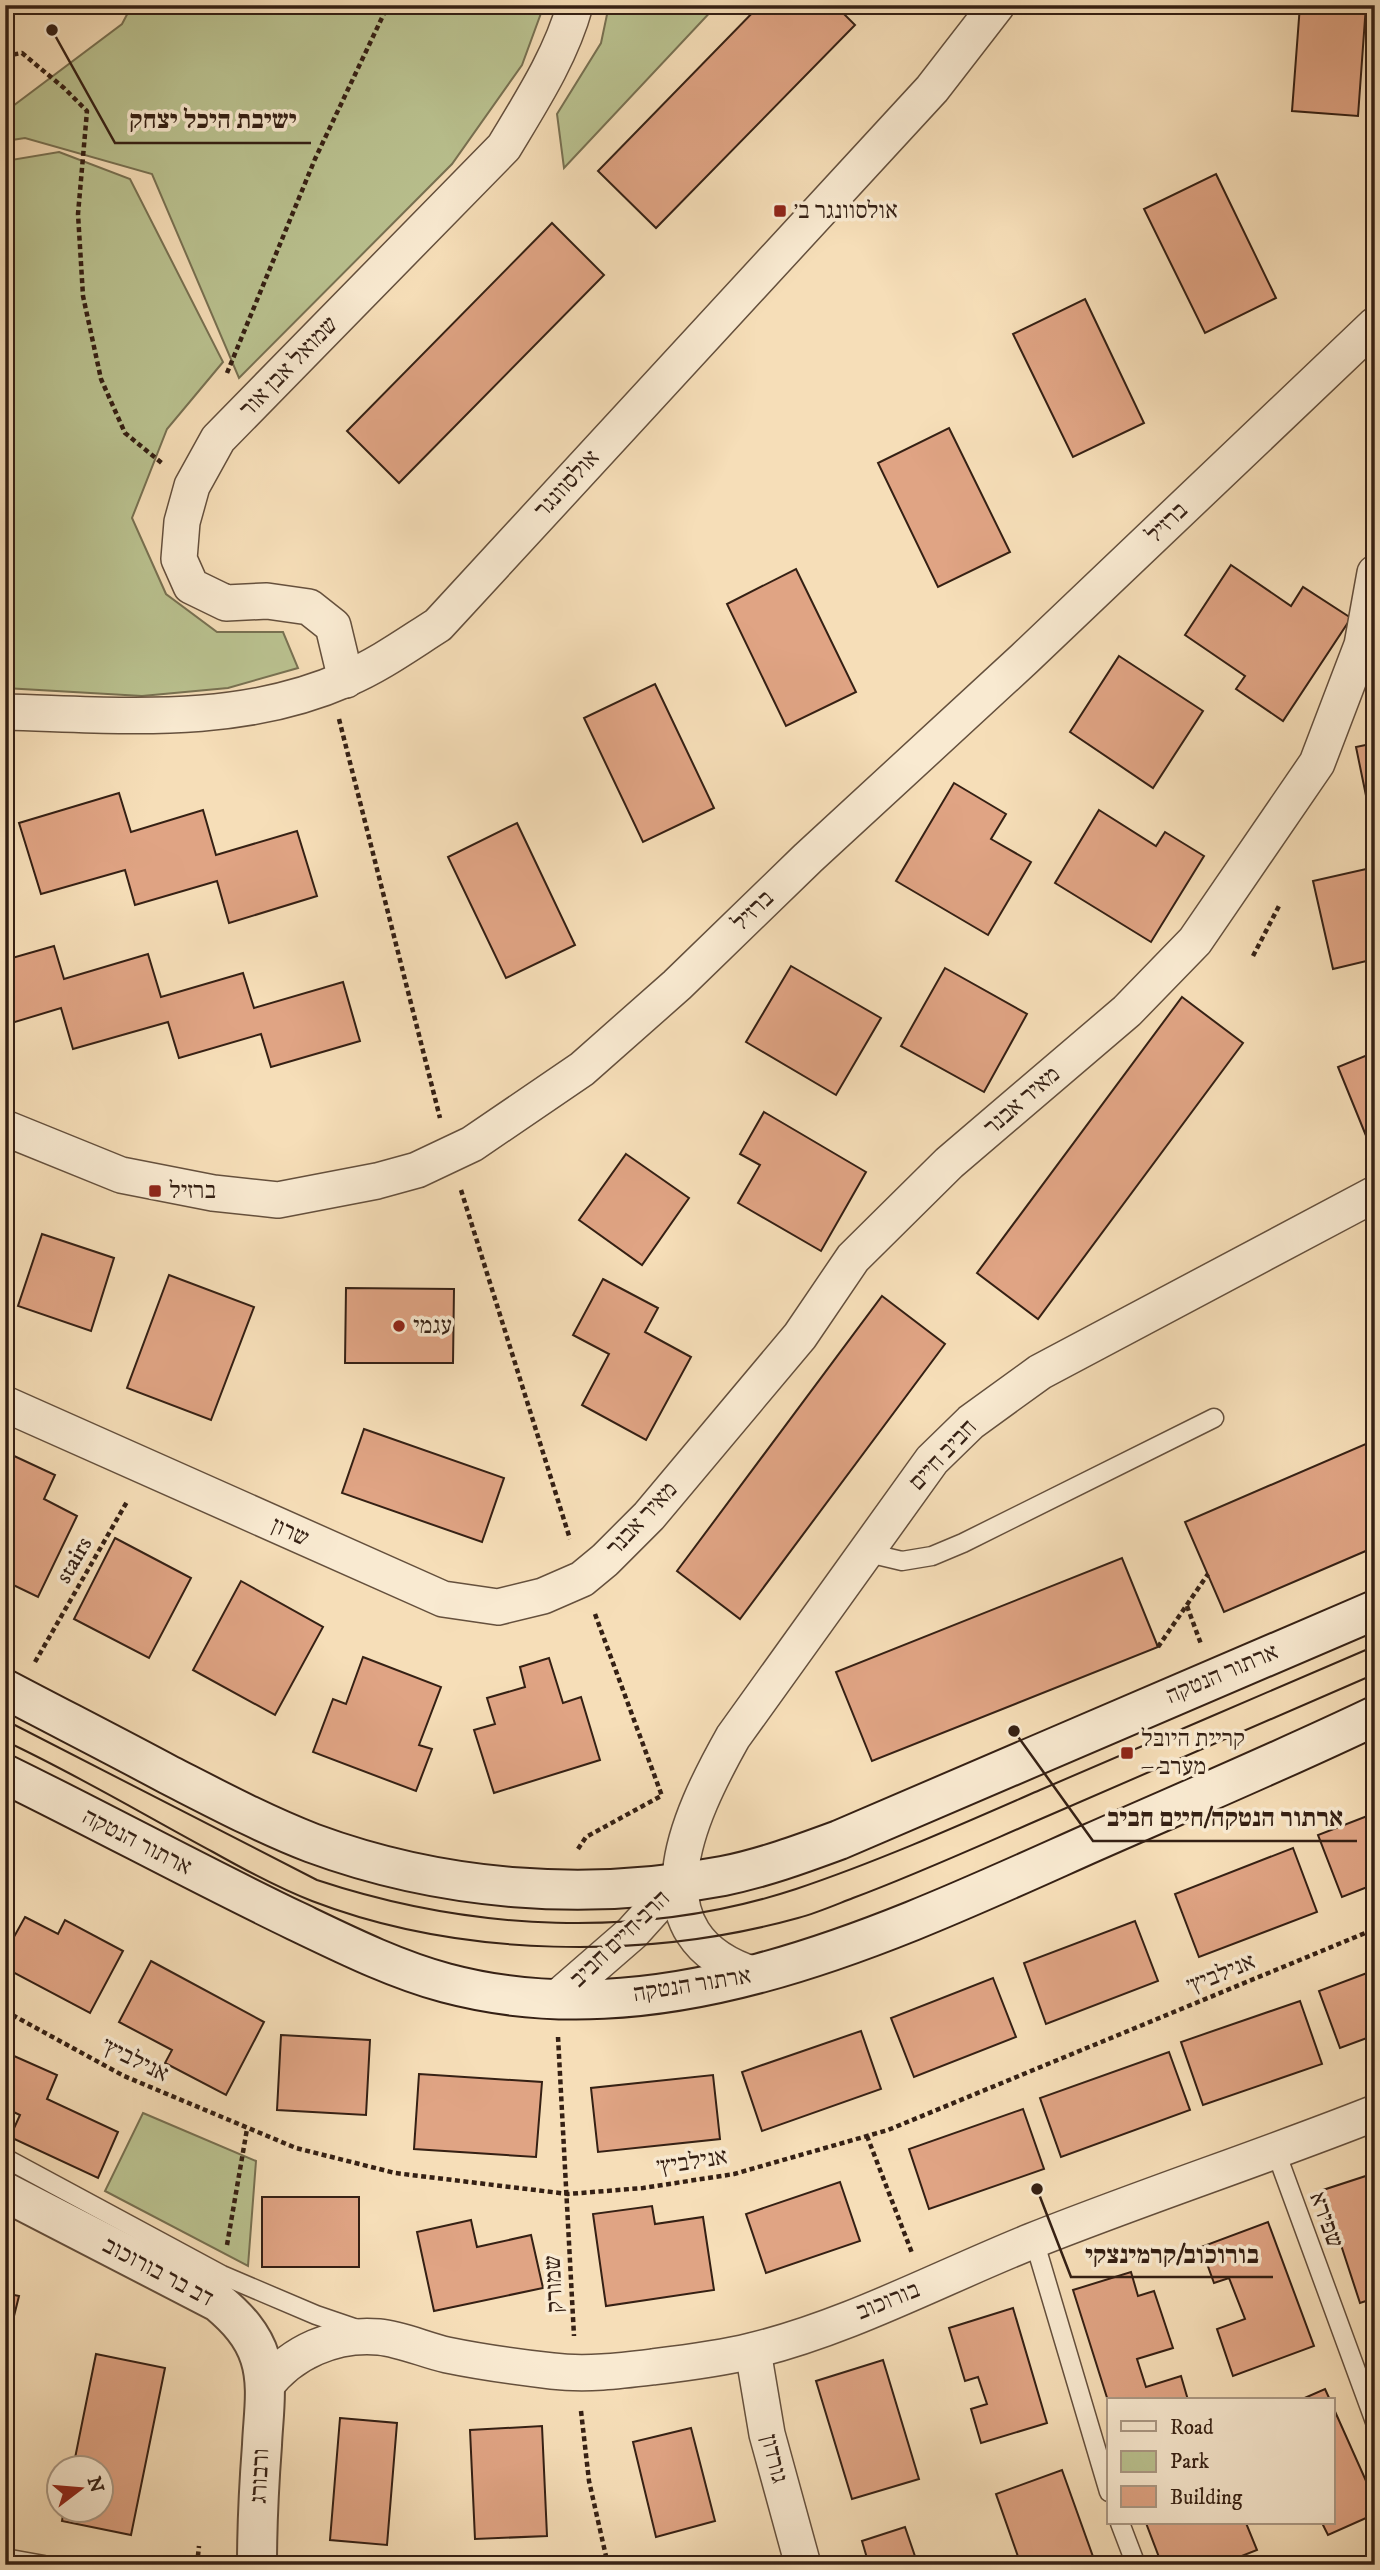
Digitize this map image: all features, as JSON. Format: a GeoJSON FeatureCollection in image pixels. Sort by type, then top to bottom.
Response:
{"type":"FeatureCollection","features":[{"type":"Feature","properties":{"kind":"main road","name":"ארתור הנטקה"},"geometry":{"type":"LineString","coordinates":[[18,1679],[242,1812],[312,1843],[373,1862],[447,1880],[595,1890],[681,1870],[724,1876],[764,1866],[839,1840],[1375,1610]]}},
{"type":"Feature","properties":{"kind":"main road","name":"ארתור הנטקה"},"geometry":{"type":"LineString","coordinates":[[5,1774],[237,1893],[391,1964],[446,1983],[498,1993],[556,1999],[611,1997],[755,1975],[865,1940],[940,1910],[1375,1716]]}},
{"type":"Feature","properties":{"kind":"main road","name":"דב בר בורוכוב"},"geometry":{"type":"LineString","coordinates":[[5,2192],[218,2302],[236,2318],[252,2338],[261,2360],[265,2387]]}},
{"type":"Feature","properties":{"kind":"main road","name":"ורבורג"},"geometry":{"type":"LineString","coordinates":[[257,2565],[265,2387]]}},
{"type":"Feature","properties":{"kind":"street","name":"שמואל אבן אור"},"geometry":{"type":"LineString","coordinates":[[338,682],[333,626],[309,607],[267,601],[226,603],[191,586],[178,559],[182,522],[192,486],[218,439],[504,147],[537,92],[570,24],[575,5]]}},
{"type":"Feature","properties":{"kind":"street","name":"אולסוונגר"},"geometry":{"type":"LineString","coordinates":[[5,712],[141,716],[213,714],[279,702],[338,682],[398,652],[438,625],[932,89],[997,5]]}},
{"type":"Feature","properties":{"kind":"street","name":"ברזיל"},"geometry":{"type":"LineString","coordinates":[[5,1128],[121,1175],[214,1193],[278,1200],[377,1181],[417,1170],[472,1144],[582,1069],[677,985],[808,858],[1024,659],[1375,325]]}},
{"type":"Feature","properties":{"kind":"street","name":"מאיר אבנר"},"geometry":{"type":"LineString","coordinates":[[582,1579],[605,1560],[658,1506],[800,1336],[853,1258],[949,1163],[1127,1011],[1195,941],[1317,762],[1362,645],[1375,573]]}},
{"type":"Feature","properties":{"kind":"street","name":"חביב חיים"},"geometry":{"type":"LineString","coordinates":[[681,1870],[698,1807],[733,1737],[932,1460],[971,1422],[1040,1372],[1375,1194]]}},
{"type":"Feature","properties":{"kind":"street","name":"שרון"},"geometry":{"type":"LineString","coordinates":[[5,1404],[443,1599],[498,1607],[543,1596],[582,1579]]}},
{"type":"Feature","properties":{"kind":"street","name":"הרב חיים חביב"},"geometry":{"type":"LineString","coordinates":[[681,1870],[683,1915],[698,1940],[725,1963],[755,1975]]}},
{"type":"Feature","properties":{"kind":"street","name":"הרב חיים חביב"},"geometry":{"type":"LineString","coordinates":[[556,1999],[632,1934],[681,1870]]}},
{"type":"Feature","properties":{"kind":"street","name":"בורוכוב"},"geometry":{"type":"LineString","coordinates":[[380,2337],[448,2355],[576,2373],[640,2369],[752,2351],[799,2337],[1034,2240],[1375,2113]]}},
{"type":"Feature","properties":{"kind":"street"},"geometry":{"type":"LineString","coordinates":[[265,2387],[277,2371],[296,2356],[346,2337],[380,2337]]}},
{"type":"Feature","properties":{"kind":"street","name":"גורדון"},"geometry":{"type":"LineString","coordinates":[[752,2351],[767,2434],[803,2565]]}},
{"type":"Feature","properties":{"kind":"lane"},"geometry":{"type":"LineString","coordinates":[[864,1552],[902,1561],[932,1556],[1214,1418]]}},
{"type":"Feature","properties":{"kind":"lane","name":"שפירא"},"geometry":{"type":"LineString","coordinates":[[1276,2152],[1375,2422]]}},
{"type":"Feature","properties":{"kind":"lane"},"geometry":{"type":"LineString","coordinates":[[5,2158],[222,2275],[316,2315],[380,2337]]}},
{"type":"Feature","properties":{"kind":"lane"},"geometry":{"type":"LineString","coordinates":[[1034,2240],[1107,2485]]}},
{"type":"Feature","properties":{"kind":"lane"},"geometry":{"type":"LineString","coordinates":[[1120,2524],[1136,2565]]}},
{"type":"Feature","properties":{"kind":"lane"},"geometry":{"type":"LineString","coordinates":[[5,2558],[44,2565]]}},
{"type":"Feature","properties":{"kind":"path"},"geometry":{"type":"LineString","coordinates":[[225,377],[315,159],[388,5]]}},
{"type":"Feature","properties":{"kind":"path"},"geometry":{"type":"LineString","coordinates":[[5,56],[22,53],[87,111],[79,228],[83,296],[101,379],[125,433],[192,486]]}},
{"type":"Feature","properties":{"kind":"path"},"geometry":{"type":"LineString","coordinates":[[338,682],[450,1155],[582,1579],[662,1795],[681,1870]]}},
{"type":"Feature","properties":{"kind":"path"},"geometry":{"type":"LineString","coordinates":[[1253,956],[1279,906]]}},
{"type":"Feature","properties":{"kind":"path","name":"stairs"},"geometry":{"type":"LineString","coordinates":[[18,1679],[147,1468]]}},
{"type":"Feature","properties":{"kind":"path"},"geometry":{"type":"LineString","coordinates":[[1158,1647],[1208,1574]]}},
{"type":"Feature","properties":{"kind":"path"},"geometry":{"type":"LineString","coordinates":[[1186,1605],[1202,1647]]}},
{"type":"Feature","properties":{"kind":"path"},"geometry":{"type":"LineString","coordinates":[[576,1852],[586,1837],[662,1795]]}},
{"type":"Feature","properties":{"kind":"path","name":"אנילביץ׳"},"geometry":{"type":"LineString","coordinates":[[5,2011],[124,2076],[296,2148],[395,2173],[568,2194],[643,2188],[734,2174],[888,2130],[1375,1929]]}},
{"type":"Feature","properties":{"kind":"path","name":"שמורק"},"geometry":{"type":"LineString","coordinates":[[556,1999],[576,2373],[589,2481],[608,2565]]}},
{"type":"Feature","properties":{"kind":"path"},"geometry":{"type":"LineString","coordinates":[[222,2275],[247,2129]]}},
{"type":"Feature","properties":{"kind":"path"},"geometry":{"type":"LineString","coordinates":[[867,2136],[925,2286]]}},
{"type":"Feature","properties":{"kind":"path"},"geometry":{"type":"LineString","coordinates":[[197,2565],[199,2546]]}},
{"type":"Feature","properties":{"kind":"green space"},"geometry":{"type":"Polygon","coordinates":[[[132,5],[544,5],[522,65],[452,164],[239,378],[152,174],[25,138],[5,141],[5,112],[122,24],[132,5]]]}},
{"type":"Feature","properties":{"kind":"green space"},"geometry":{"type":"Polygon","coordinates":[[[609,5],[717,5],[564,168],[557,114],[601,43],[609,5]]]}},
{"type":"Feature","properties":{"kind":"green space"},"geometry":{"type":"Polygon","coordinates":[[[59,152],[130,179],[223,362],[167,429],[132,518],[166,594],[217,632],[283,632],[298,668],[228,688],[142,696],[5,688],[5,161],[59,152]]]}},
{"type":"Feature","properties":{"kind":"green space"},"geometry":{"type":"Polygon","coordinates":[[[143,2113],[256,2161],[248,2266],[105,2191],[143,2113]]]}},
{"type":"Feature","properties":{"kind":"building"},"geometry":{"type":"Polygon","coordinates":[[[760,5],[835,5],[855,25],[656,228],[598,171],[760,5]]]}},
{"type":"Feature","properties":{"kind":"building"},"geometry":{"type":"Polygon","coordinates":[[[1300,5],[1366,5],[1358,116],[1292,111],[1300,5]]]}},
{"type":"Feature","properties":{"kind":"building"},"geometry":{"type":"Polygon","coordinates":[[[1216,174],[1276,298],[1205,333],[1144,209],[1216,174]]]}},
{"type":"Feature","properties":{"kind":"building"},"geometry":{"type":"Polygon","coordinates":[[[552,223],[604,275],[399,483],[347,431],[552,223]]]}},
{"type":"Feature","properties":{"kind":"building"},"geometry":{"type":"Polygon","coordinates":[[[1085,299],[1144,423],[1073,457],[1013,334],[1085,299]]]}},
{"type":"Feature","properties":{"kind":"building"},"geometry":{"type":"Polygon","coordinates":[[[949,428],[1010,552],[938,587],[878,463],[949,428]]]}},
{"type":"Feature","properties":{"kind":"building"},"geometry":{"type":"Polygon","coordinates":[[[1231,565],[1291,606],[1303,587],[1351,618],[1283,721],[1236,689],[1245,676],[1185,635],[1231,565]]]}},
{"type":"Feature","properties":{"kind":"building"},"geometry":{"type":"Polygon","coordinates":[[[796,569],[856,692],[786,726],[727,604],[796,569]]]}},
{"type":"Feature","properties":{"kind":"building"},"geometry":{"type":"Polygon","coordinates":[[[1119,656],[1203,711],[1153,788],[1070,732],[1119,656]]]}},
{"type":"Feature","properties":{"kind":"building"},"geometry":{"type":"Polygon","coordinates":[[[655,684],[714,808],[643,842],[584,718],[655,684]]]}},
{"type":"Feature","properties":{"kind":"building"},"geometry":{"type":"Polygon","coordinates":[[[1375,743],[1375,814],[1370,815],[1356,747],[1375,743]]]}},
{"type":"Feature","properties":{"kind":"building"},"geometry":{"type":"Polygon","coordinates":[[[954,783],[1006,814],[991,839],[1031,862],[988,935],[896,881],[954,783]]]}},
{"type":"Feature","properties":{"kind":"building"},"geometry":{"type":"Polygon","coordinates":[[[119,793],[131,832],[203,810],[216,855],[297,831],[317,896],[229,923],[217,881],[135,905],[125,870],[41,894],[19,823],[119,793]]]}},
{"type":"Feature","properties":{"kind":"building"},"geometry":{"type":"Polygon","coordinates":[[[1099,810],[1156,846],[1165,832],[1204,856],[1151,942],[1055,883],[1099,810]]]}},
{"type":"Feature","properties":{"kind":"building"},"geometry":{"type":"Polygon","coordinates":[[[517,823],[575,945],[506,978],[448,857],[517,823]]]}},
{"type":"Feature","properties":{"kind":"building"},"geometry":{"type":"Polygon","coordinates":[[[1375,867],[1375,959],[1333,969],[1313,881],[1375,867]]]}},
{"type":"Feature","properties":{"kind":"building"},"geometry":{"type":"Polygon","coordinates":[[[54,946],[64,979],[148,954],[161,997],[243,973],[254,1008],[343,982],[360,1041],[271,1067],[261,1034],[179,1058],[168,1022],[73,1049],[61,1008],[5,1025],[5,960],[54,946]]]}},
{"type":"Feature","properties":{"kind":"building"},"geometry":{"type":"Polygon","coordinates":[[[791,966],[881,1018],[836,1095],[746,1042],[791,966]]]}},
{"type":"Feature","properties":{"kind":"building"},"geometry":{"type":"Polygon","coordinates":[[[945,968],[1027,1014],[984,1092],[901,1046],[945,968]]]}},
{"type":"Feature","properties":{"kind":"building"},"geometry":{"type":"Polygon","coordinates":[[[1182,997],[1243,1043],[1038,1319],[977,1273],[1182,997]]]}},
{"type":"Feature","properties":{"kind":"building"},"geometry":{"type":"Polygon","coordinates":[[[1375,1052],[1375,1147],[1371,1148],[1338,1067],[1375,1052]]]}},
{"type":"Feature","properties":{"kind":"building"},"geometry":{"type":"Polygon","coordinates":[[[764,1112],[866,1172],[821,1251],[738,1203],[760,1165],[740,1154],[764,1112]]]}},
{"type":"Feature","properties":{"kind":"building"},"geometry":{"type":"Polygon","coordinates":[[[626,1154],[689,1198],[642,1265],[579,1220],[626,1154]]]}},
{"type":"Feature","properties":{"kind":"building"},"geometry":{"type":"Polygon","coordinates":[[[42,1234],[114,1258],[91,1331],[18,1306],[42,1234]]]}},
{"type":"Feature","properties":{"kind":"building"},"geometry":{"type":"Polygon","coordinates":[[[169,1275],[254,1307],[211,1420],[127,1388],[169,1275]]]}},
{"type":"Feature","properties":{"kind":"building"},"geometry":{"type":"Polygon","coordinates":[[[603,1279],[658,1308],[645,1332],[691,1357],[646,1440],[582,1405],[609,1354],[573,1335],[603,1279]]]}},
{"type":"Feature","properties":{"kind":"building","name":"עגמי"},"geometry":{"type":"Polygon","coordinates":[[[346,1288],[454,1289],[453,1363],[345,1363],[346,1288]]]}},
{"type":"Feature","properties":{"kind":"building"},"geometry":{"type":"Polygon","coordinates":[[[882,1296],[945,1344],[740,1619],[677,1571],[882,1296]]]}},
{"type":"Feature","properties":{"kind":"building"},"geometry":{"type":"Polygon","coordinates":[[[364,1429],[504,1478],[482,1542],[342,1493],[364,1429]]]}},
{"type":"Feature","properties":{"kind":"building"},"geometry":{"type":"Polygon","coordinates":[[[1375,1440],[1375,1547],[1224,1612],[1185,1522],[1375,1440]]]}},
{"type":"Feature","properties":{"kind":"building"},"geometry":{"type":"Polygon","coordinates":[[[12,1455],[55,1475],[44,1499],[77,1516],[38,1597],[5,1581],[5,1469],[12,1455]]]}},
{"type":"Feature","properties":{"kind":"building"},"geometry":{"type":"Polygon","coordinates":[[[115,1538],[191,1578],[149,1658],[74,1619],[115,1538]]]}},
{"type":"Feature","properties":{"kind":"building"},"geometry":{"type":"Polygon","coordinates":[[[1122,1558],[1158,1647],[872,1761],[836,1672],[1122,1558]]]}},
{"type":"Feature","properties":{"kind":"building"},"geometry":{"type":"Polygon","coordinates":[[[241,1581],[323,1627],[275,1715],[193,1670],[241,1581]]]}},
{"type":"Feature","properties":{"kind":"building"},"geometry":{"type":"Polygon","coordinates":[[[363,1657],[441,1687],[419,1745],[432,1749],[416,1791],[313,1752],[333,1699],[346,1704],[363,1657]]]}},
{"type":"Feature","properties":{"kind":"building"},"geometry":{"type":"Polygon","coordinates":[[[549,1658],[563,1703],[581,1697],[600,1760],[494,1793],[474,1730],[495,1724],[487,1698],[525,1687],[520,1667],[549,1658]]]}},
{"type":"Feature","properties":{"kind":"building"},"geometry":{"type":"Polygon","coordinates":[[[1375,1813],[1375,1884],[1342,1897],[1318,1835],[1375,1813]]]}},
{"type":"Feature","properties":{"kind":"building"},"geometry":{"type":"Polygon","coordinates":[[[1293,1848],[1317,1912],[1199,1957],[1175,1894],[1293,1848]]]}},
{"type":"Feature","properties":{"kind":"building"},"geometry":{"type":"Polygon","coordinates":[[[25,1917],[58,1934],[65,1920],[123,1951],[90,2013],[5,1968],[5,1953],[25,1917]]]}},
{"type":"Feature","properties":{"kind":"building"},"geometry":{"type":"Polygon","coordinates":[[[1135,1921],[1158,1981],[1046,2024],[1024,1963],[1135,1921]]]}},
{"type":"Feature","properties":{"kind":"building"},"geometry":{"type":"Polygon","coordinates":[[[151,1961],[264,2022],[226,2095],[165,2063],[172,2050],[119,2022],[151,1961]]]}},
{"type":"Feature","properties":{"kind":"building"},"geometry":{"type":"Polygon","coordinates":[[[1375,1970],[1375,2035],[1340,2048],[1319,1991],[1375,1970]]]}},
{"type":"Feature","properties":{"kind":"building"},"geometry":{"type":"Polygon","coordinates":[[[993,1978],[1016,2037],[914,2077],[891,2018],[993,1978]]]}},
{"type":"Feature","properties":{"kind":"building"},"geometry":{"type":"Polygon","coordinates":[[[1300,2001],[1322,2064],[1203,2105],[1181,2042],[1300,2001]]]}},
{"type":"Feature","properties":{"kind":"building"},"geometry":{"type":"Polygon","coordinates":[[[861,2031],[881,2089],[762,2131],[742,2072],[861,2031]]]}},
{"type":"Feature","properties":{"kind":"building"},"geometry":{"type":"Polygon","coordinates":[[[281,2035],[370,2040],[366,2115],[277,2110],[281,2035]]]}},
{"type":"Feature","properties":{"kind":"building"},"geometry":{"type":"Polygon","coordinates":[[[5,2052],[57,2075],[47,2099],[118,2132],[98,2178],[10,2137],[20,2115],[5,2108],[5,2052]]]}},
{"type":"Feature","properties":{"kind":"building"},"geometry":{"type":"Polygon","coordinates":[[[1169,2052],[1190,2110],[1061,2157],[1040,2098],[1169,2052]]]}},
{"type":"Feature","properties":{"kind":"building"},"geometry":{"type":"Polygon","coordinates":[[[419,2074],[542,2082],[536,2157],[414,2149],[419,2074]]]}},
{"type":"Feature","properties":{"kind":"building"},"geometry":{"type":"Polygon","coordinates":[[[713,2075],[720,2139],[598,2152],[591,2088],[713,2075]]]}},
{"type":"Feature","properties":{"kind":"building"},"geometry":{"type":"Polygon","coordinates":[[[1023,2109],[1044,2169],[929,2209],[909,2149],[1023,2109]]]}},
{"type":"Feature","properties":{"kind":"building"},"geometry":{"type":"Polygon","coordinates":[[[1375,2173],[1375,2298],[1360,2303],[1323,2190],[1375,2173]]]}},
{"type":"Feature","properties":{"kind":"building"},"geometry":{"type":"Polygon","coordinates":[[[840,2182],[860,2241],[766,2273],[746,2214],[840,2182]]]}},
{"type":"Feature","properties":{"kind":"building"},"geometry":{"type":"Polygon","coordinates":[[[262,2197],[359,2197],[359,2267],[262,2267],[262,2197]]]}},
{"type":"Feature","properties":{"kind":"building"},"geometry":{"type":"Polygon","coordinates":[[[652,2206],[655,2224],[703,2217],[714,2290],[606,2306],[593,2214],[652,2206]]]}},
{"type":"Feature","properties":{"kind":"building"},"geometry":{"type":"Polygon","coordinates":[[[471,2220],[477,2247],[531,2235],[543,2288],[434,2311],[417,2232],[471,2220]]]}},
{"type":"Feature","properties":{"kind":"building"},"geometry":{"type":"Polygon","coordinates":[[[1268,2222],[1314,2346],[1233,2376],[1217,2329],[1245,2319],[1229,2278],[1214,2283],[1201,2247],[1268,2222]]]}},
{"type":"Feature","properties":{"kind":"building"},"geometry":{"type":"Polygon","coordinates":[[[1131,2272],[1138,2296],[1154,2291],[1173,2348],[1137,2359],[1146,2387],[1181,2376],[1187,2398],[1107,2398],[1073,2290],[1131,2272]]]}},
{"type":"Feature","properties":{"kind":"building"},"geometry":{"type":"Polygon","coordinates":[[[5,2293],[19,2296],[5,2352],[5,2293]]]}},
{"type":"Feature","properties":{"kind":"building"},"geometry":{"type":"Polygon","coordinates":[[[1013,2308],[1047,2423],[981,2443],[971,2409],[987,2404],[978,2377],[965,2381],[949,2328],[1013,2308]]]}},
{"type":"Feature","properties":{"kind":"building"},"geometry":{"type":"Polygon","coordinates":[[[96,2354],[165,2368],[131,2535],[77,2524],[116,2524],[116,2454],[76,2454],[96,2354]]]}},
{"type":"Feature","properties":{"kind":"building"},"geometry":{"type":"Polygon","coordinates":[[[883,2360],[919,2479],[852,2499],[816,2381],[883,2360]]]}},
{"type":"Feature","properties":{"kind":"building"},"geometry":{"type":"Polygon","coordinates":[[[1325,2389],[1329,2398],[1305,2398],[1325,2389]]]}},
{"type":"Feature","properties":{"kind":"building"},"geometry":{"type":"Polygon","coordinates":[[[1334,2409],[1375,2501],[1375,2514],[1328,2535],[1322,2524],[1334,2524],[1334,2409]]]}},
{"type":"Feature","properties":{"kind":"building"},"geometry":{"type":"Polygon","coordinates":[[[340,2418],[397,2423],[387,2545],[330,2540],[340,2418]]]}},
{"type":"Feature","properties":{"kind":"building"},"geometry":{"type":"Polygon","coordinates":[[[542,2426],[547,2536],[475,2539],[470,2430],[542,2426]]]}},
{"type":"Feature","properties":{"kind":"building"},"geometry":{"type":"Polygon","coordinates":[[[691,2428],[715,2521],[656,2537],[633,2442],[691,2428]]]}},
{"type":"Feature","properties":{"kind":"building"},"geometry":{"type":"Polygon","coordinates":[[[1062,2470],[1096,2565],[1021,2565],[996,2494],[1062,2470]]]}},
{"type":"Feature","properties":{"kind":"building"},"geometry":{"type":"Polygon","coordinates":[[[1146,2524],[1246,2524],[1257,2550],[1219,2565],[1162,2565],[1146,2524]]]}},
{"type":"Feature","properties":{"kind":"building"},"geometry":{"type":"Polygon","coordinates":[[[905,2527],[918,2565],[869,2565],[862,2541],[905,2527]]]}},
{"type":"Feature","properties":{"kind":"tram line"},"geometry":{"type":"LineString","coordinates":[[5,1720],[317,1880],[375,1897],[495,1919],[556,1923],[617,1922],[677,1916],[737,1905],[827,1878],[889,1855],[1375,1646]]}},
{"type":"Feature","properties":{"kind":"tram line"},"geometry":{"type":"LineString","coordinates":[[5,1741],[84,1781],[249,1872],[312,1901],[369,1920],[429,1934],[491,1943],[554,1947],[617,1946],[740,1932],[819,1911],[928,1868],[1375,1674]]}},
{"type":"Feature","properties":{"kind":"place","name":"ישיבת היכל יצחק"},"geometry":{"type":"Point","coordinates":[52,30]}},
{"type":"Feature","properties":{"kind":"place","name":"אולסוונגר ב׳"},"geometry":{"type":"Point","coordinates":[780,211]}},
{"type":"Feature","properties":{"kind":"place","name":"ברזיל"},"geometry":{"type":"Point","coordinates":[155,1191]}},
{"type":"Feature","properties":{"kind":"place","name":"עגמי"},"geometry":{"type":"Point","coordinates":[399,1326]}},
{"type":"Feature","properties":{"kind":"place","name":"ארתור הנטקה/חיים חביב"},"geometry":{"type":"Point","coordinates":[1014,1731]}},
{"type":"Feature","properties":{"kind":"place","name":"קריית היובל – מערב"},"geometry":{"type":"Point","coordinates":[1127,1753]}},
{"type":"Feature","properties":{"kind":"place","name":"בורוכוב/קרמינצקי"},"geometry":{"type":"Point","coordinates":[1037,2189]}}]}
